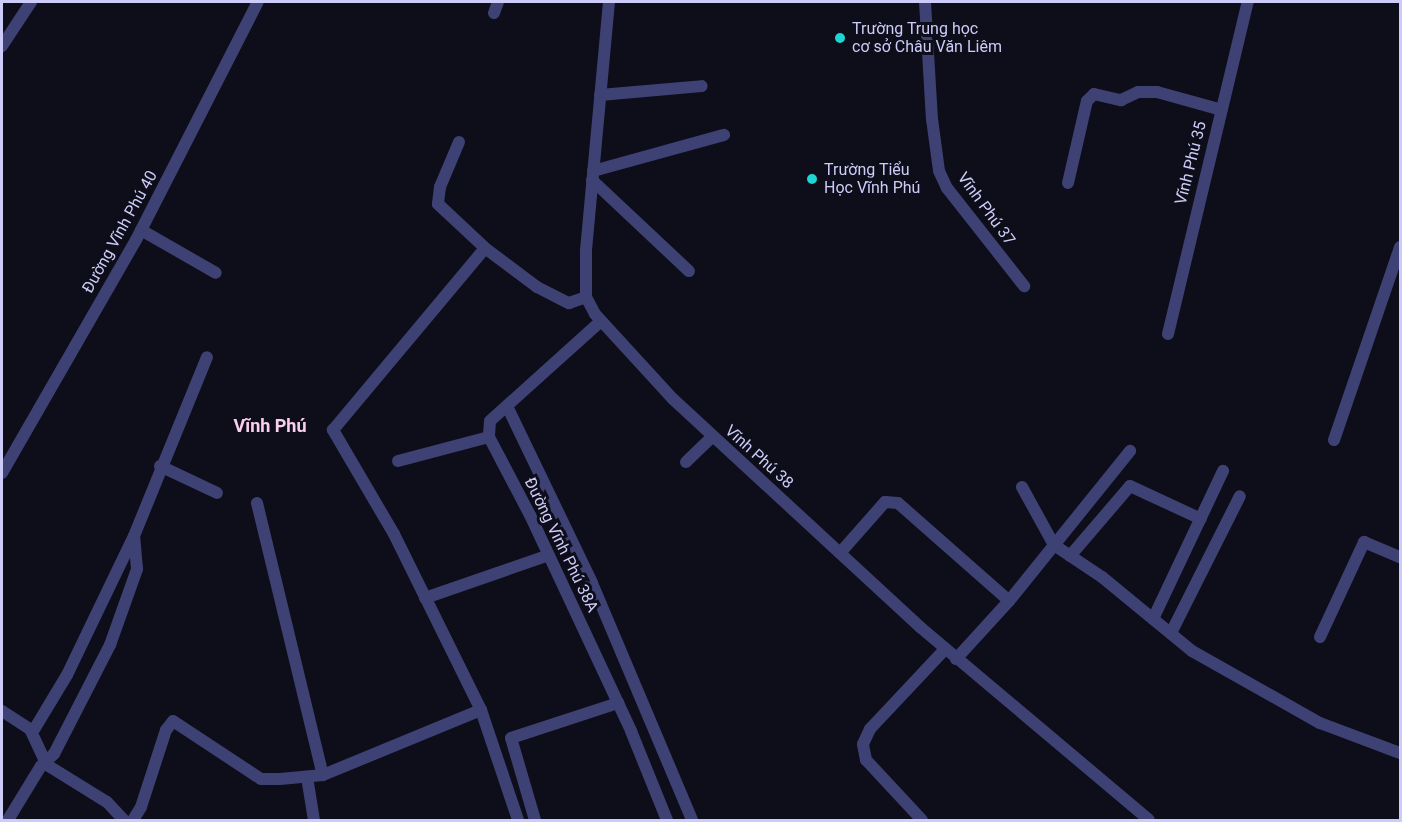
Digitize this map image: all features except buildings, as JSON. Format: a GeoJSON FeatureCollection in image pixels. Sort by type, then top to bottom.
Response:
{"type":"FeatureCollection","features":[{"type":"Feature","properties":{"kind":"street"},"geometry":{"type":"LineString","coordinates":[[2,46],[32,2]]}},
{"type":"Feature","properties":{"kind":"street","name":"Đường Vĩnh Phú 40"},"geometry":{"type":"LineString","coordinates":[[2,473],[141,230],[258,2]]}},
{"type":"Feature","properties":{"kind":"street"},"geometry":{"type":"LineString","coordinates":[[459,142],[440,187],[438,204],[485,248],[537,287],[569,303],[586,297],[593,176],[609,2]]}},
{"type":"Feature","properties":{"kind":"street","name":"Vĩnh Phú 37"},"geometry":{"type":"LineString","coordinates":[[925,2],[932,119],[939,171],[947,188],[1024,286]]}},
{"type":"Feature","properties":{"kind":"street","name":"Vĩnh Phú 35"},"geometry":{"type":"LineString","coordinates":[[1168,334],[1248,2]]}},
{"type":"Feature","properties":{"kind":"street"},"geometry":{"type":"LineString","coordinates":[[600,95],[702,86]]}},
{"type":"Feature","properties":{"kind":"street"},"geometry":{"type":"LineString","coordinates":[[1068,183],[1087,101],[1094,94],[1121,100],[1138,92],[1157,92],[1222,110]]}},
{"type":"Feature","properties":{"kind":"street"},"geometry":{"type":"LineString","coordinates":[[593,176],[724,135]]}},
{"type":"Feature","properties":{"kind":"street"},"geometry":{"type":"LineString","coordinates":[[593,176],[689,271]]}},
{"type":"Feature","properties":{"kind":"street"},"geometry":{"type":"LineString","coordinates":[[141,230],[216,273]]}},
{"type":"Feature","properties":{"kind":"street"},"geometry":{"type":"LineString","coordinates":[[1334,440],[1401,247]]}},
{"type":"Feature","properties":{"kind":"street"},"geometry":{"type":"LineString","coordinates":[[485,248],[333,430],[394,534],[480,710],[518,820]]}},
{"type":"Feature","properties":{"kind":"street","name":"Vĩnh Phú 38"},"geometry":{"type":"LineString","coordinates":[[586,297],[601,321],[712,437],[956,659],[1149,820]]}},
{"type":"Feature","properties":{"kind":"street"},"geometry":{"type":"LineString","coordinates":[[398,461],[489,437],[490,421],[601,321]]}},
{"type":"Feature","properties":{"kind":"street"},"geometry":{"type":"LineString","coordinates":[[31,732],[67,675],[134,536],[160,466],[207,357]]}},
{"type":"Feature","properties":{"kind":"street"},"geometry":{"type":"LineString","coordinates":[[507,406],[596,594],[692,820]]}},
{"type":"Feature","properties":{"kind":"street","name":"Đường Vĩnh Phú 38A"},"geometry":{"type":"LineString","coordinates":[[489,437],[549,555],[618,703],[667,820]]}},
{"type":"Feature","properties":{"kind":"street"},"geometry":{"type":"LineString","coordinates":[[686,462],[712,437]]}},
{"type":"Feature","properties":{"kind":"street"},"geometry":{"type":"LineString","coordinates":[[956,659],[1009,601],[1130,451]]}},
{"type":"Feature","properties":{"kind":"street"},"geometry":{"type":"LineString","coordinates":[[160,466],[217,493]]}},
{"type":"Feature","properties":{"kind":"street"},"geometry":{"type":"LineString","coordinates":[[1154,619],[1223,471]]}},
{"type":"Feature","properties":{"kind":"street"},"geometry":{"type":"LineString","coordinates":[[1071,556],[1130,486],[1201,519]]}},
{"type":"Feature","properties":{"kind":"street"},"geometry":{"type":"LineString","coordinates":[[1022,488],[1054,545],[1154,619],[1192,651],[1320,723],[1401,753]]}},
{"type":"Feature","properties":{"kind":"street"},"geometry":{"type":"LineString","coordinates":[[1171,633],[1240,496]]}},
{"type":"Feature","properties":{"kind":"street"},"geometry":{"type":"LineString","coordinates":[[840,553],[885,502],[898,503],[1009,601]]}},
{"type":"Feature","properties":{"kind":"street"},"geometry":{"type":"LineString","coordinates":[[257,503],[323,775]]}},
{"type":"Feature","properties":{"kind":"street"},"geometry":{"type":"LineString","coordinates":[[8,820],[44,760],[54,753],[110,645],[137,569],[134,536]]}},
{"type":"Feature","properties":{"kind":"street"},"geometry":{"type":"LineString","coordinates":[[1320,637],[1365,542],[1401,557]]}},
{"type":"Feature","properties":{"kind":"street"},"geometry":{"type":"LineString","coordinates":[[425,598],[549,555]]}},
{"type":"Feature","properties":{"kind":"street"},"geometry":{"type":"LineString","coordinates":[[922,820],[866,760],[863,744],[870,729],[945,649]]}},
{"type":"Feature","properties":{"kind":"street"},"geometry":{"type":"LineString","coordinates":[[535,820],[511,738],[618,703]]}},
{"type":"Feature","properties":{"kind":"street"},"geometry":{"type":"LineString","coordinates":[[133,820],[141,807],[166,730],[173,721],[261,779],[323,775],[480,710]]}},
{"type":"Feature","properties":{"kind":"street"},"geometry":{"type":"LineString","coordinates":[[2,711],[31,732],[44,760],[107,802],[124,820]]}},
{"type":"Feature","properties":{"kind":"street"},"geometry":{"type":"LineString","coordinates":[[307,777],[314,820]]}},
{"type":"Feature","properties":{"kind":"street"},"geometry":{"type":"LineString","coordinates":[[1128,820],[1138,812]]}},
{"type":"Feature","properties":{"kind":"place","name":"Trường Trung học cơ sở Châu Văn Liêm"},"geometry":{"type":"Point","coordinates":[840,38]}},
{"type":"Feature","properties":{"kind":"place","name":"Trường Tiểu Học Vĩnh Phú"},"geometry":{"type":"Point","coordinates":[812,179]}},
{"type":"Feature","properties":{"kind":"district","name":"Vĩnh Phú"},"geometry":{"type":"Point","coordinates":[270,426]}}]}
